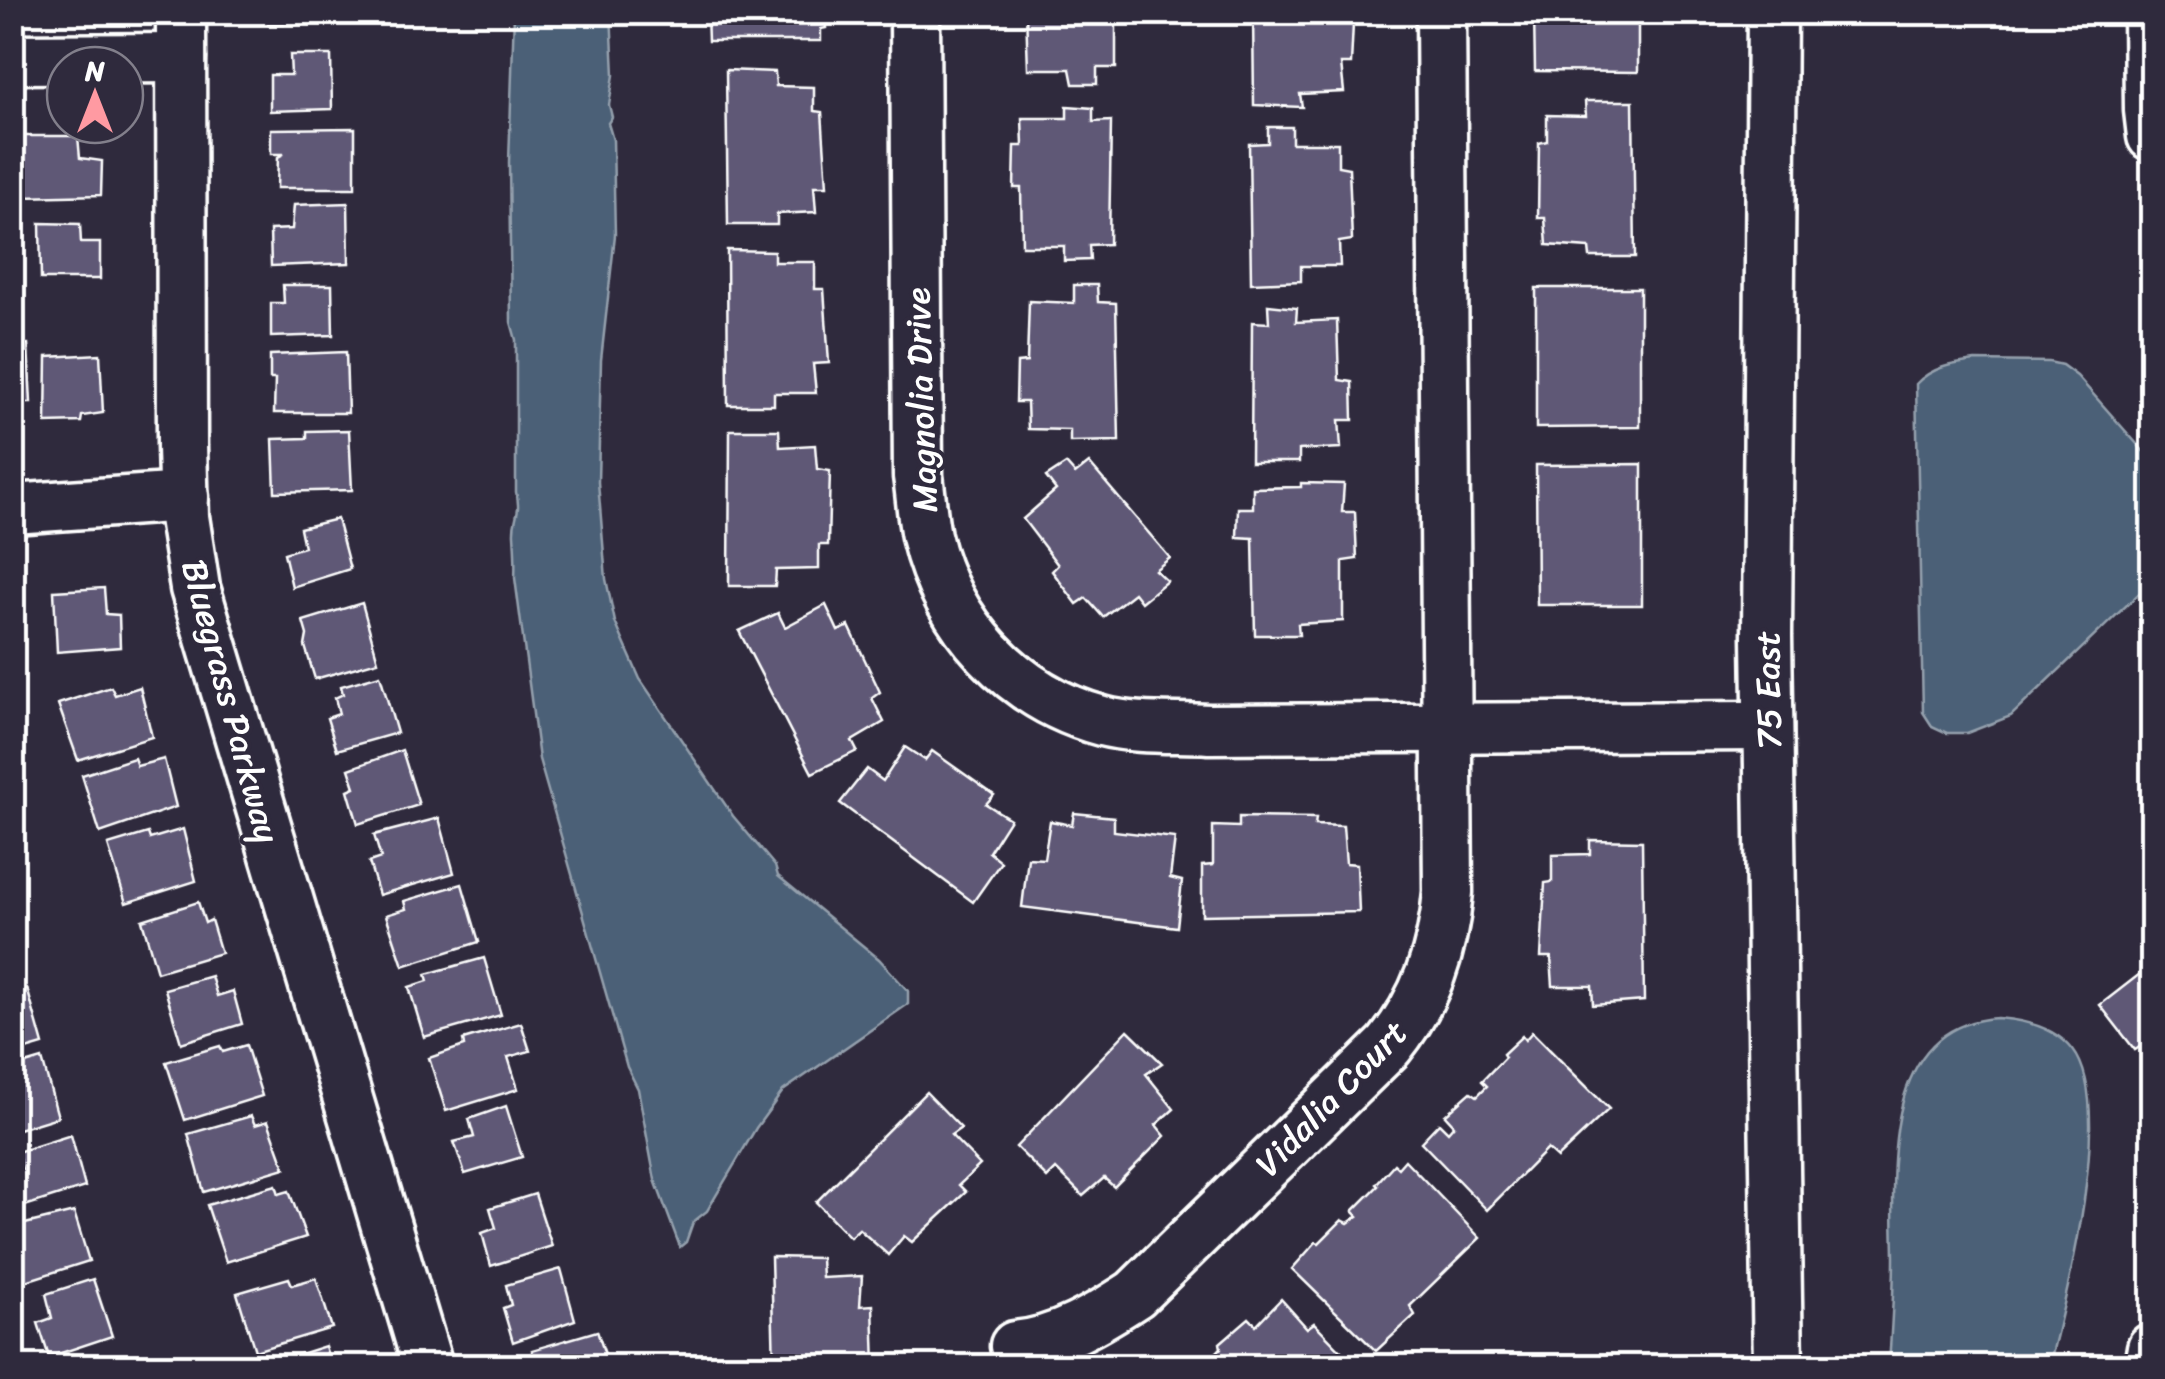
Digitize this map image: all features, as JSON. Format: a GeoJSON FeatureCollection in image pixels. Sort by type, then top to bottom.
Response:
{"type":"FeatureCollection","features":[{"type":"Feature","properties":{"kind":"street","name":"Magnolia Drive"},"geometry":{"type":"LineString","coordinates":[[915,12],[918,476],[926,534],[944,590],[974,638],[1020,680],[1048,698],[1102,721],[1209,729],[1768,726]]}},
{"type":"Feature","properties":{"kind":"street"},"geometry":{"type":"LineString","coordinates":[[1440,12],[1446,728]]}},
{"type":"Feature","properties":{"kind":"street","name":"75 East"},"geometry":{"type":"LineString","coordinates":[[1772,12],[1768,726],[1778,1366]]}},
{"type":"Feature","properties":{"kind":"street"},"geometry":{"type":"LineString","coordinates":[[2150,27],[2152,136]]}},
{"type":"Feature","properties":{"kind":"street"},"geometry":{"type":"LineString","coordinates":[[12,59],[181,35]]}},
{"type":"Feature","properties":{"kind":"street","name":"Bluegrass Parkway"},"geometry":{"type":"LineString","coordinates":[[181,35],[184,498],[190,558],[202,616],[428,1366]]}},
{"type":"Feature","properties":{"kind":"street"},"geometry":{"type":"LineString","coordinates":[[12,509],[184,498]]}},
{"type":"Feature","properties":{"kind":"street","name":"Vidalia Court"},"geometry":{"type":"LineString","coordinates":[[1015,1346],[1034,1345],[1067,1332],[1135,1294],[1389,1046],[1406,1024],[1429,979],[1445,924],[1446,728]]}},
{"type":"Feature","properties":{"kind":"street"},"geometry":{"type":"LineString","coordinates":[[2149,1366],[2152,1348]]}},
{"type":"Feature","properties":{"kind":"water"},"geometry":{"type":"Polygon","coordinates":[[[514,13],[611,13],[614,75],[609,105],[612,117],[608,123],[613,140],[615,235],[601,360],[598,482],[606,579],[615,622],[640,679],[733,816],[775,866],[778,876],[879,959],[908,991],[908,1004],[783,1091],[680,1247],[655,1180],[638,1089],[627,1067],[539,759],[515,578],[516,340],[511,322],[509,162],[514,13]]]}},
{"type":"Feature","properties":{"kind":"water"},"geometry":{"type":"Polygon","coordinates":[[[1975,361],[2062,365],[2077,376],[2152,461],[2152,581],[2011,716],[1967,733],[1947,733],[1932,726],[1923,712],[1916,384],[1936,370],[1975,361]]]}},
{"type":"Feature","properties":{"kind":"water"},"geometry":{"type":"Polygon","coordinates":[[[1997,1018],[2028,1023],[2066,1042],[2085,1077],[2090,1113],[2084,1204],[2049,1366],[1889,1366],[1893,1186],[1901,1109],[1912,1075],[1931,1047],[1959,1027],[1997,1018]]]}},
{"type":"Feature","properties":{"kind":"building"},"geometry":{"type":"Polygon","coordinates":[[[268,12],[347,12],[347,23],[268,24],[268,12]]]}},
{"type":"Feature","properties":{"kind":"building"},"geometry":{"type":"Polygon","coordinates":[[[825,12],[826,28],[821,29],[821,41],[708,41],[707,14],[825,12]]]}},
{"type":"Feature","properties":{"kind":"building"},"geometry":{"type":"Polygon","coordinates":[[[1026,12],[1116,12],[1116,68],[1097,68],[1097,84],[1073,84],[1070,69],[1028,69],[1026,12]]]}},
{"type":"Feature","properties":{"kind":"building"},"geometry":{"type":"Polygon","coordinates":[[[1253,12],[1341,12],[1341,24],[1353,24],[1351,64],[1341,64],[1344,92],[1300,94],[1302,107],[1254,105],[1253,12]]]}},
{"type":"Feature","properties":{"kind":"building"},"geometry":{"type":"Polygon","coordinates":[[[1534,12],[1638,12],[1638,72],[1535,71],[1534,12]]]}},
{"type":"Feature","properties":{"kind":"building"},"geometry":{"type":"Polygon","coordinates":[[[290,55],[331,55],[332,109],[270,111],[270,75],[291,75],[290,55]]]}},
{"type":"Feature","properties":{"kind":"building"},"geometry":{"type":"Polygon","coordinates":[[[726,70],[775,72],[776,86],[814,87],[814,111],[822,112],[827,186],[814,186],[816,212],[777,214],[777,225],[728,225],[726,70]]]}},
{"type":"Feature","properties":{"kind":"building"},"geometry":{"type":"Polygon","coordinates":[[[1585,101],[1633,101],[1635,257],[1590,257],[1589,248],[1547,245],[1545,218],[1538,218],[1539,143],[1547,141],[1547,115],[1586,116],[1585,101]]]}},
{"type":"Feature","properties":{"kind":"building"},"geometry":{"type":"Polygon","coordinates":[[[1067,106],[1093,108],[1093,122],[1111,121],[1109,244],[1089,245],[1090,260],[1064,261],[1064,246],[1022,246],[1021,188],[1014,188],[1015,146],[1023,146],[1022,118],[1067,118],[1067,106]]]}},
{"type":"Feature","properties":{"kind":"building"},"geometry":{"type":"Polygon","coordinates":[[[1268,127],[1292,127],[1292,143],[1338,143],[1338,166],[1349,168],[1352,240],[1339,242],[1340,266],[1301,266],[1301,281],[1251,283],[1249,144],[1268,143],[1268,127]]]}},
{"type":"Feature","properties":{"kind":"building"},"geometry":{"type":"Polygon","coordinates":[[[355,128],[355,188],[277,188],[278,157],[284,154],[271,154],[271,129],[355,128]]]}},
{"type":"Feature","properties":{"kind":"building"},"geometry":{"type":"Polygon","coordinates":[[[22,136],[45,136],[45,145],[79,145],[80,158],[102,161],[101,195],[23,197],[22,136]]]}},
{"type":"Feature","properties":{"kind":"building"},"geometry":{"type":"Polygon","coordinates":[[[348,203],[349,263],[271,266],[270,230],[292,229],[294,205],[348,203]]]}},
{"type":"Feature","properties":{"kind":"building"},"geometry":{"type":"Polygon","coordinates":[[[40,223],[80,224],[81,243],[100,243],[100,279],[41,279],[40,223]]]}},
{"type":"Feature","properties":{"kind":"building"},"geometry":{"type":"Polygon","coordinates":[[[727,250],[774,251],[774,262],[815,262],[815,289],[824,289],[829,363],[813,364],[816,393],[774,393],[774,405],[728,405],[727,250]]]}},
{"type":"Feature","properties":{"kind":"building"},"geometry":{"type":"Polygon","coordinates":[[[283,285],[332,285],[333,335],[271,337],[271,303],[284,303],[283,285]]]}},
{"type":"Feature","properties":{"kind":"building"},"geometry":{"type":"Polygon","coordinates":[[[1074,285],[1097,285],[1098,302],[1116,303],[1119,441],[1070,442],[1070,430],[1028,429],[1027,402],[1016,402],[1017,363],[1027,362],[1029,301],[1074,303],[1074,285]]]}},
{"type":"Feature","properties":{"kind":"building"},"geometry":{"type":"Polygon","coordinates":[[[1536,288],[1640,288],[1640,427],[1536,428],[1536,288]]]}},
{"type":"Feature","properties":{"kind":"building"},"geometry":{"type":"Polygon","coordinates":[[[1268,305],[1297,308],[1296,322],[1337,320],[1339,380],[1352,382],[1353,420],[1339,420],[1341,448],[1299,450],[1299,462],[1251,462],[1252,322],[1269,323],[1268,305]]]}},
{"type":"Feature","properties":{"kind":"building"},"geometry":{"type":"Polygon","coordinates":[[[28,344],[31,403],[24,403],[24,427],[12,428],[12,345],[28,344]]]}},
{"type":"Feature","properties":{"kind":"building"},"geometry":{"type":"Polygon","coordinates":[[[346,352],[348,413],[274,413],[275,379],[270,379],[270,355],[346,352]]]}},
{"type":"Feature","properties":{"kind":"building"},"geometry":{"type":"Polygon","coordinates":[[[100,354],[103,413],[82,416],[81,422],[46,423],[47,357],[100,354]]]}},
{"type":"Feature","properties":{"kind":"building"},"geometry":{"type":"Polygon","coordinates":[[[349,430],[352,490],[275,492],[273,439],[307,438],[307,431],[349,430]]]}},
{"type":"Feature","properties":{"kind":"building"},"geometry":{"type":"Polygon","coordinates":[[[730,430],[779,430],[780,447],[815,445],[817,469],[830,471],[828,545],[819,545],[819,569],[776,570],[775,586],[729,586],[730,430]]]}},
{"type":"Feature","properties":{"kind":"building"},"geometry":{"type":"Polygon","coordinates":[[[1089,463],[1170,558],[1155,570],[1167,581],[1141,602],[1134,593],[1103,617],[1086,598],[1077,604],[1052,571],[1058,565],[1023,519],[1056,490],[1046,477],[1066,464],[1075,474],[1089,463]]]}},
{"type":"Feature","properties":{"kind":"building"},"geometry":{"type":"Polygon","coordinates":[[[1642,464],[1642,605],[1537,605],[1536,465],[1642,464]]]}},
{"type":"Feature","properties":{"kind":"building"},"geometry":{"type":"Polygon","coordinates":[[[1301,483],[1344,484],[1342,512],[1355,512],[1357,559],[1343,561],[1343,621],[1298,624],[1299,635],[1255,635],[1253,538],[1237,537],[1238,508],[1253,508],[1253,488],[1301,487],[1301,483]]]}},
{"type":"Feature","properties":{"kind":"building"},"geometry":{"type":"Polygon","coordinates":[[[337,519],[350,569],[292,587],[284,553],[304,547],[300,528],[337,519]]]}},
{"type":"Feature","properties":{"kind":"building"},"geometry":{"type":"Polygon","coordinates":[[[104,588],[106,614],[119,615],[120,647],[57,652],[54,591],[104,588]]]}},
{"type":"Feature","properties":{"kind":"building"},"geometry":{"type":"Polygon","coordinates":[[[362,603],[378,661],[315,679],[305,646],[303,621],[362,603]]]}},
{"type":"Feature","properties":{"kind":"building"},"geometry":{"type":"Polygon","coordinates":[[[826,605],[838,631],[849,626],[880,692],[872,698],[884,722],[852,741],[857,751],[812,773],[739,631],[778,613],[785,627],[826,605]]]}},
{"type":"Feature","properties":{"kind":"building"},"geometry":{"type":"Polygon","coordinates":[[[380,675],[397,733],[337,750],[327,718],[339,714],[335,698],[343,694],[341,686],[380,675]]]}},
{"type":"Feature","properties":{"kind":"building"},"geometry":{"type":"Polygon","coordinates":[[[111,687],[115,695],[140,687],[152,737],[78,760],[58,704],[111,687]]]}},
{"type":"Feature","properties":{"kind":"building"},"geometry":{"type":"Polygon","coordinates":[[[905,747],[925,760],[932,751],[994,795],[986,804],[1010,819],[989,852],[1001,862],[973,902],[840,803],[867,769],[883,781],[905,747]]]}},
{"type":"Feature","properties":{"kind":"building"},"geometry":{"type":"Polygon","coordinates":[[[402,750],[419,805],[358,824],[348,790],[355,787],[349,769],[402,750]]]}},
{"type":"Feature","properties":{"kind":"building"},"geometry":{"type":"Polygon","coordinates":[[[134,758],[137,766],[164,759],[176,807],[100,833],[82,775],[134,758]]]}},
{"type":"Feature","properties":{"kind":"building"},"geometry":{"type":"Polygon","coordinates":[[[1074,813],[1114,817],[1114,831],[1175,838],[1170,878],[1182,881],[1177,927],[1022,907],[1028,858],[1044,859],[1050,821],[1072,825],[1074,813]]]}},
{"type":"Feature","properties":{"kind":"building"},"geometry":{"type":"Polygon","coordinates":[[[1239,817],[1316,818],[1315,825],[1343,826],[1346,863],[1357,864],[1359,912],[1202,915],[1202,866],[1213,865],[1213,826],[1239,827],[1239,817]]]}},
{"type":"Feature","properties":{"kind":"building"},"geometry":{"type":"Polygon","coordinates":[[[439,818],[454,873],[379,895],[369,862],[381,858],[374,835],[439,818]]]}},
{"type":"Feature","properties":{"kind":"building"},"geometry":{"type":"Polygon","coordinates":[[[183,829],[196,881],[126,903],[108,845],[148,833],[150,839],[183,829]]]}},
{"type":"Feature","properties":{"kind":"building"},"geometry":{"type":"Polygon","coordinates":[[[1590,840],[1642,841],[1644,1001],[1593,1005],[1592,986],[1553,986],[1551,957],[1541,957],[1545,883],[1552,882],[1552,855],[1590,854],[1590,840]]]}},
{"type":"Feature","properties":{"kind":"building"},"geometry":{"type":"Polygon","coordinates":[[[462,884],[479,942],[403,966],[386,915],[406,909],[404,901],[462,884]]]}},
{"type":"Feature","properties":{"kind":"building"},"geometry":{"type":"Polygon","coordinates":[[[198,902],[205,923],[211,920],[221,953],[157,972],[142,920],[198,902]]]}},
{"type":"Feature","properties":{"kind":"building"},"geometry":{"type":"Polygon","coordinates":[[[484,958],[501,1015],[424,1037],[409,987],[428,981],[426,974],[484,958]]]}},
{"type":"Feature","properties":{"kind":"building"},"geometry":{"type":"Polygon","coordinates":[[[2145,970],[2152,981],[2152,1039],[2135,1050],[2100,1005],[2145,970]]]}},
{"type":"Feature","properties":{"kind":"building"},"geometry":{"type":"Polygon","coordinates":[[[211,976],[217,996],[233,991],[242,1024],[181,1043],[165,989],[211,976]]]}},
{"type":"Feature","properties":{"kind":"building"},"geometry":{"type":"Polygon","coordinates":[[[27,988],[43,1045],[12,1054],[12,992],[27,988]]]}},
{"type":"Feature","properties":{"kind":"building"},"geometry":{"type":"Polygon","coordinates":[[[521,1023],[530,1051],[508,1057],[518,1089],[446,1111],[429,1058],[464,1046],[463,1040],[521,1023]]]}},
{"type":"Feature","properties":{"kind":"building"},"geometry":{"type":"Polygon","coordinates":[[[1128,1030],[1162,1063],[1146,1074],[1174,1109],[1156,1125],[1165,1136],[1114,1187],[1104,1178],[1083,1196],[1056,1169],[1047,1178],[1016,1147],[1128,1030]]]}},
{"type":"Feature","properties":{"kind":"building"},"geometry":{"type":"Polygon","coordinates":[[[1532,1032],[1609,1109],[1557,1158],[1547,1149],[1487,1210],[1421,1142],[1439,1123],[1448,1132],[1454,1125],[1445,1115],[1471,1092],[1477,1096],[1487,1086],[1482,1081],[1505,1057],[1503,1054],[1532,1032]]]}},
{"type":"Feature","properties":{"kind":"building"},"geometry":{"type":"Polygon","coordinates":[[[246,1045],[262,1096],[185,1120],[166,1062],[220,1046],[223,1052],[246,1045]]]}},
{"type":"Feature","properties":{"kind":"building"},"geometry":{"type":"Polygon","coordinates":[[[42,1059],[58,1117],[12,1131],[12,1068],[42,1059]]]}},
{"type":"Feature","properties":{"kind":"building"},"geometry":{"type":"Polygon","coordinates":[[[926,1092],[961,1128],[951,1135],[980,1165],[959,1185],[966,1192],[912,1242],[904,1236],[888,1255],[859,1229],[850,1237],[816,1202],[926,1092]]]}},
{"type":"Feature","properties":{"kind":"building"},"geometry":{"type":"Polygon","coordinates":[[[506,1106],[522,1157],[465,1174],[454,1142],[474,1137],[469,1119],[506,1106]]]}},
{"type":"Feature","properties":{"kind":"building"},"geometry":{"type":"Polygon","coordinates":[[[251,1116],[255,1125],[268,1121],[285,1168],[204,1192],[188,1134],[251,1116]]]}},
{"type":"Feature","properties":{"kind":"building"},"geometry":{"type":"Polygon","coordinates":[[[71,1135],[85,1187],[12,1210],[12,1172],[22,1169],[17,1152],[71,1135]]]}},
{"type":"Feature","properties":{"kind":"building"},"geometry":{"type":"Polygon","coordinates":[[[1405,1160],[1480,1238],[1410,1306],[1415,1315],[1376,1351],[1292,1269],[1342,1220],[1348,1223],[1358,1216],[1353,1211],[1394,1164],[1398,1168],[1405,1160]]]}},
{"type":"Feature","properties":{"kind":"building"},"geometry":{"type":"Polygon","coordinates":[[[276,1185],[279,1194],[289,1191],[306,1237],[226,1262],[207,1205],[276,1185]]]}},
{"type":"Feature","properties":{"kind":"building"},"geometry":{"type":"Polygon","coordinates":[[[535,1194],[552,1246],[491,1266],[482,1233],[496,1228],[490,1208],[535,1194]]]}},
{"type":"Feature","properties":{"kind":"building"},"geometry":{"type":"Polygon","coordinates":[[[74,1212],[89,1261],[26,1281],[16,1249],[24,1248],[17,1226],[74,1212]]]}},
{"type":"Feature","properties":{"kind":"building"},"geometry":{"type":"Polygon","coordinates":[[[771,1257],[821,1258],[822,1278],[862,1276],[860,1306],[873,1305],[875,1366],[774,1366],[771,1257]]]}},
{"type":"Feature","properties":{"kind":"building"},"geometry":{"type":"Polygon","coordinates":[[[561,1269],[575,1320],[513,1342],[503,1308],[511,1305],[506,1285],[561,1269]]]}},
{"type":"Feature","properties":{"kind":"building"},"geometry":{"type":"Polygon","coordinates":[[[289,1278],[292,1285],[316,1278],[332,1328],[255,1351],[237,1293],[289,1278]]]}},
{"type":"Feature","properties":{"kind":"building"},"geometry":{"type":"Polygon","coordinates":[[[93,1279],[112,1336],[49,1357],[38,1323],[52,1318],[46,1294],[93,1279]]]}},
{"type":"Feature","properties":{"kind":"building"},"geometry":{"type":"Polygon","coordinates":[[[1281,1299],[1307,1328],[1314,1323],[1347,1357],[1337,1366],[1203,1366],[1221,1348],[1220,1343],[1249,1318],[1256,1325],[1281,1299]]]}},
{"type":"Feature","properties":{"kind":"building"},"geometry":{"type":"Polygon","coordinates":[[[597,1331],[609,1366],[522,1366],[534,1359],[532,1350],[597,1331]]]}},
{"type":"Feature","properties":{"kind":"building"},"geometry":{"type":"Polygon","coordinates":[[[325,1346],[331,1366],[272,1363],[325,1346]]]}}]}
